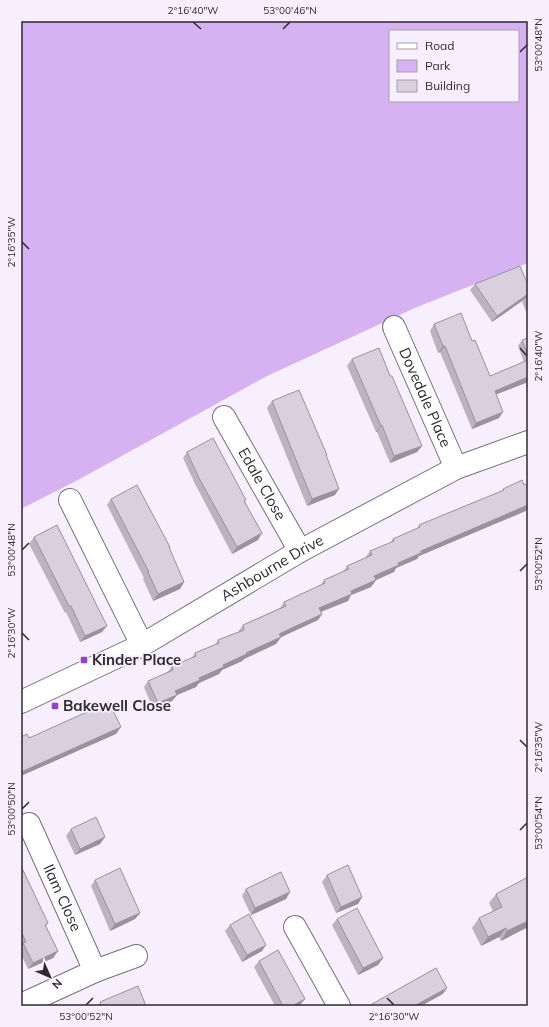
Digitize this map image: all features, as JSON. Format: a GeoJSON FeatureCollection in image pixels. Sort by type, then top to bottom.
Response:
{"type":"FeatureCollection","features":[{"type":"Feature","properties":{"kind":"street","name":"Dovedale Place"},"geometry":{"type":"LineString","coordinates":[[394,327],[456,468]]}},
{"type":"Feature","properties":{"kind":"street","name":"Edale Close"},"geometry":{"type":"LineString","coordinates":[[224,417],[300,552]]}},
{"type":"Feature","properties":{"kind":"street","name":"Ashbourne Drive"},"geometry":{"type":"LineString","coordinates":[[21,702],[142,646],[300,552],[456,468],[528,442]]}},
{"type":"Feature","properties":{"kind":"street"},"geometry":{"type":"LineString","coordinates":[[70,500],[142,646]]}},
{"type":"Feature","properties":{"kind":"street","name":"Ilam Close"},"geometry":{"type":"LineString","coordinates":[[29,824],[95,972]]}},
{"type":"Feature","properties":{"kind":"street"},"geometry":{"type":"LineString","coordinates":[[295,927],[340,1006]]}},
{"type":"Feature","properties":{"kind":"street"},"geometry":{"type":"LineString","coordinates":[[21,1005],[95,972],[136,956]]}},
{"type":"Feature","properties":{"kind":"green space"},"geometry":{"type":"Polygon","coordinates":[[[21,21],[528,21],[528,263],[417,307],[267,376],[78,480],[21,509],[21,21]]]}},
{"type":"Feature","properties":{"kind":"building"},"geometry":{"type":"Polygon","coordinates":[[[520,266],[528,285],[528,294],[497,316],[475,284],[520,266]]]}},
{"type":"Feature","properties":{"kind":"building"},"geometry":{"type":"Polygon","coordinates":[[[461,313],[472,341],[475,340],[490,376],[528,360],[528,377],[495,391],[503,412],[476,423],[445,346],[443,346],[434,324],[461,313]]]}},
{"type":"Feature","properties":{"kind":"building"},"geometry":{"type":"Polygon","coordinates":[[[528,338],[528,356],[522,340],[528,338]]]}},
{"type":"Feature","properties":{"kind":"building"},"geometry":{"type":"Polygon","coordinates":[[[379,348],[422,446],[394,456],[382,425],[381,426],[352,359],[379,348]]]}},
{"type":"Feature","properties":{"kind":"building"},"geometry":{"type":"Polygon","coordinates":[[[299,390],[327,455],[339,489],[312,499],[272,401],[299,390]]]}},
{"type":"Feature","properties":{"kind":"building"},"geometry":{"type":"Polygon","coordinates":[[[213,438],[246,500],[244,501],[262,533],[237,547],[199,478],[187,452],[213,438]]]}},
{"type":"Feature","properties":{"kind":"building"},"geometry":{"type":"Polygon","coordinates":[[[522,480],[524,485],[528,483],[528,505],[421,551],[421,553],[398,563],[399,565],[374,576],[376,580],[351,591],[352,594],[319,608],[322,614],[279,634],[281,637],[223,665],[224,667],[199,678],[200,680],[175,691],[177,695],[158,703],[148,681],[173,670],[172,666],[196,656],[195,653],[219,643],[218,640],[244,630],[243,625],[286,606],[284,602],[325,583],[324,580],[349,569],[347,566],[372,555],[370,551],[394,541],[393,539],[420,527],[419,525],[504,490],[503,489],[522,480]]]}},
{"type":"Feature","properties":{"kind":"building"},"geometry":{"type":"Polygon","coordinates":[[[137,485],[170,547],[184,582],[158,594],[149,572],[111,499],[137,485]]]}},
{"type":"Feature","properties":{"kind":"building"},"geometry":{"type":"Polygon","coordinates":[[[57,525],[107,626],[85,636],[71,606],[69,606],[34,537],[57,525]]]}},
{"type":"Feature","properties":{"kind":"building"},"geometry":{"type":"Polygon","coordinates":[[[109,702],[121,727],[21,772],[21,737],[27,734],[29,738],[109,702]]]}},
{"type":"Feature","properties":{"kind":"building"},"geometry":{"type":"Polygon","coordinates":[[[96,817],[105,837],[80,849],[71,829],[96,817]]]}},
{"type":"Feature","properties":{"kind":"building"},"geometry":{"type":"Polygon","coordinates":[[[348,865],[362,897],[341,907],[327,875],[348,865]]]}},
{"type":"Feature","properties":{"kind":"building"},"geometry":{"type":"Polygon","coordinates":[[[21,866],[48,923],[45,925],[58,951],[33,963],[23,943],[26,942],[21,931],[21,866]]]}},
{"type":"Feature","properties":{"kind":"building"},"geometry":{"type":"Polygon","coordinates":[[[120,868],[140,913],[115,924],[95,880],[120,868]]]}},
{"type":"Feature","properties":{"kind":"building"},"geometry":{"type":"Polygon","coordinates":[[[281,872],[290,892],[255,908],[246,889],[281,872]]]}},
{"type":"Feature","properties":{"kind":"building"},"geometry":{"type":"Polygon","coordinates":[[[528,877],[528,921],[507,931],[506,928],[488,937],[479,918],[502,907],[496,894],[528,877]]]}},
{"type":"Feature","properties":{"kind":"building"},"geometry":{"type":"Polygon","coordinates":[[[357,908],[383,958],[363,968],[337,919],[357,908]]]}},
{"type":"Feature","properties":{"kind":"building"},"geometry":{"type":"Polygon","coordinates":[[[249,914],[266,945],[247,955],[230,925],[249,914]]]}},
{"type":"Feature","properties":{"kind":"building"},"geometry":{"type":"Polygon","coordinates":[[[278,950],[305,999],[292,1006],[283,1006],[259,961],[278,950]]]}},
{"type":"Feature","properties":{"kind":"building"},"geometry":{"type":"Polygon","coordinates":[[[436,968],[447,988],[414,1006],[374,1006],[372,1004],[436,968]]]}},
{"type":"Feature","properties":{"kind":"building"},"geometry":{"type":"Polygon","coordinates":[[[138,986],[146,1006],[96,1006],[101,1004],[100,1002],[138,986]]]}},
{"type":"Feature","properties":{"kind":"place","name":"Kinder Place"},"geometry":{"type":"Point","coordinates":[84,660]}},
{"type":"Feature","properties":{"kind":"place","name":"Bakewell Close"},"geometry":{"type":"Point","coordinates":[55,706]}}]}
